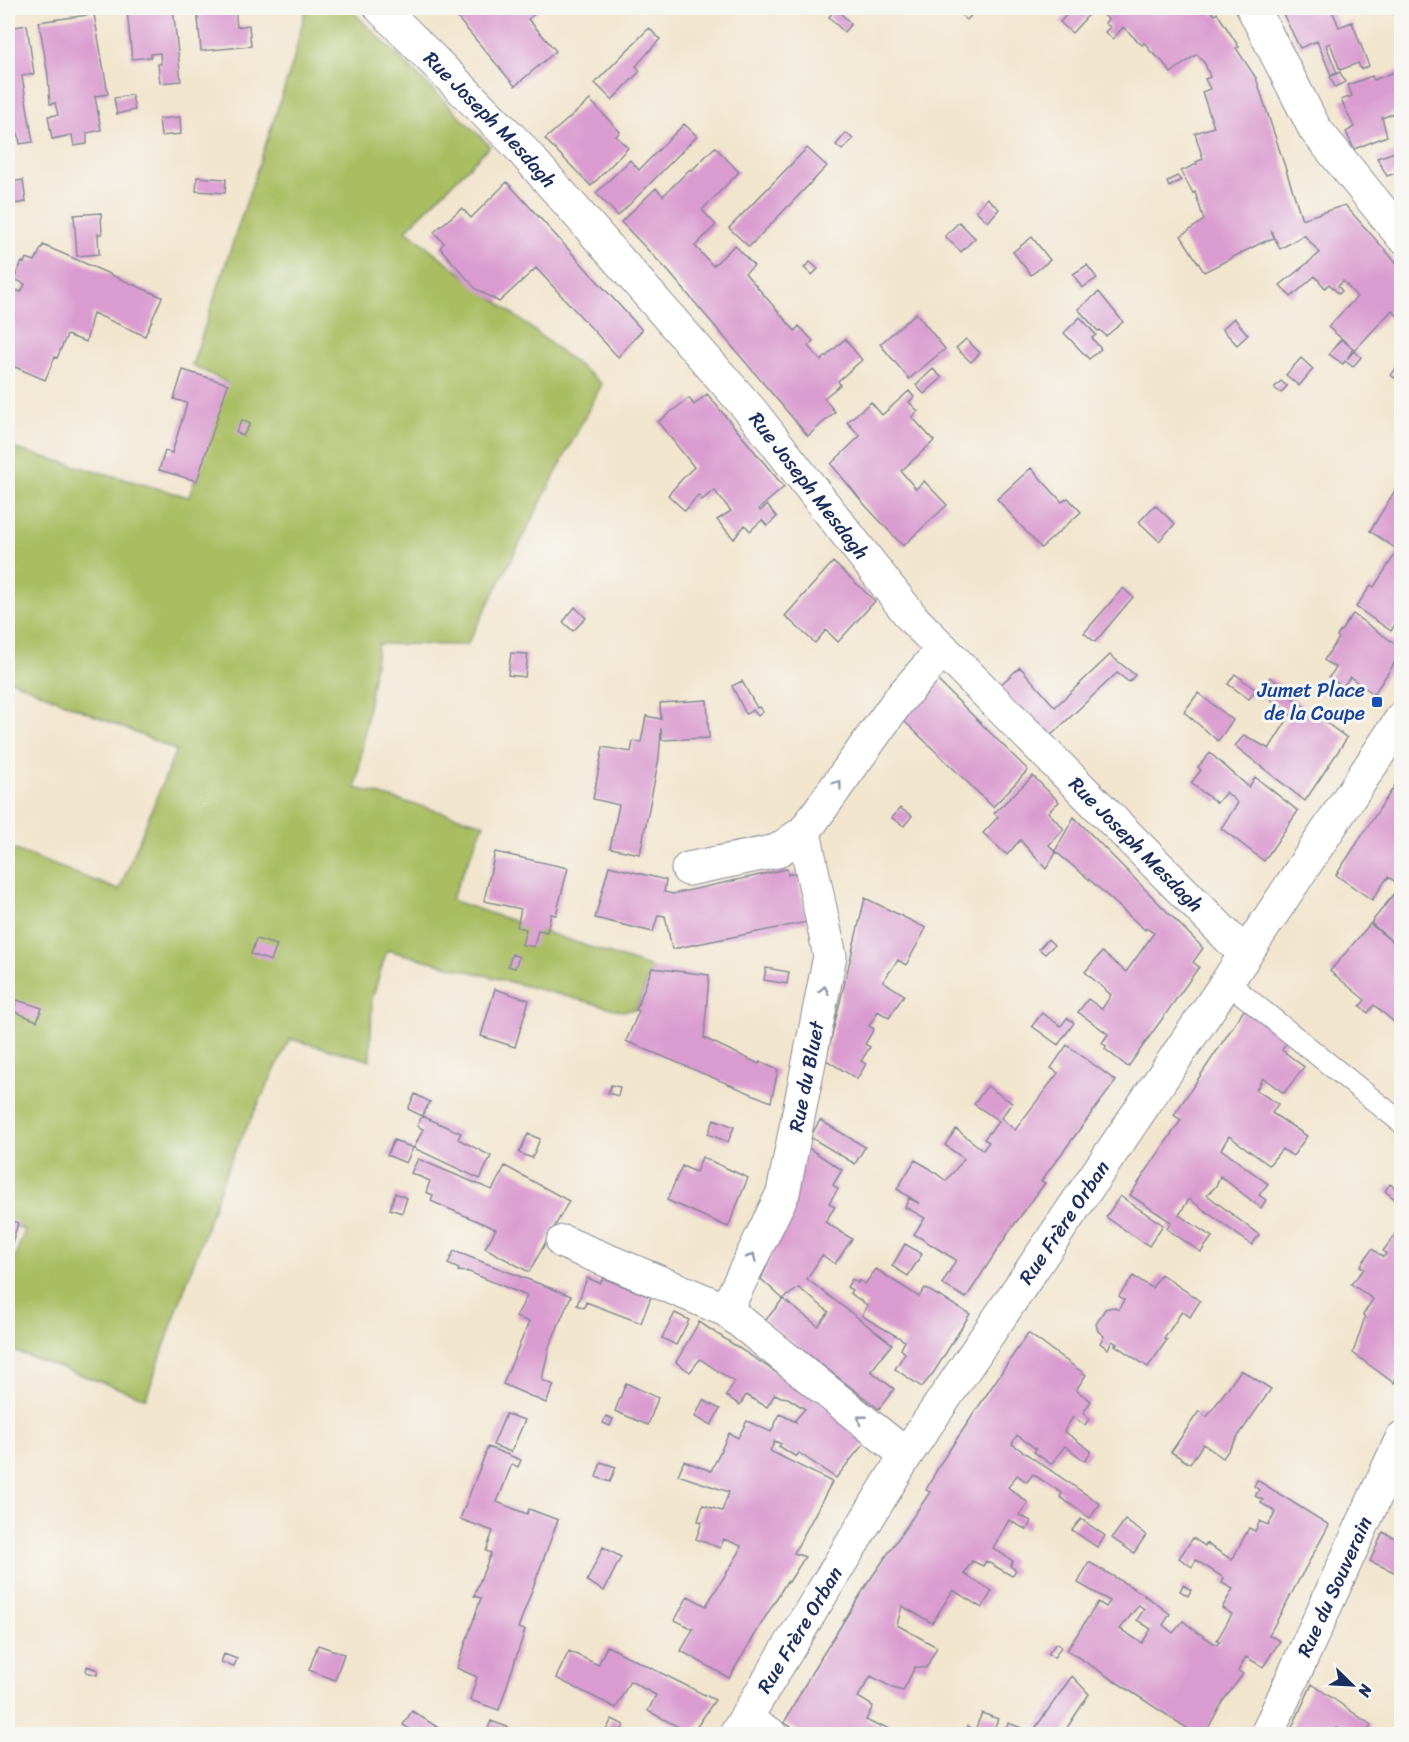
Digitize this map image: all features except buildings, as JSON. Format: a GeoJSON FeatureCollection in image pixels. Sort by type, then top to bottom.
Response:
{"type":"FeatureCollection","features":[{"type":"Feature","properties":{"kind":"street","name":"Rue Joseph Mesdagh"},"geometry":{"type":"LineString","coordinates":[[381,8],[516,143],[751,411],[914,620],[1245,954]]}},
{"type":"Feature","properties":{"kind":"street"},"geometry":{"type":"LineString","coordinates":[[1252,8],[1315,129],[1401,236]]}},
{"type":"Feature","properties":{"kind":"street"},"geometry":{"type":"LineString","coordinates":[[688,869],[777,851],[804,832],[898,701],[943,649]]}},
{"type":"Feature","properties":{"kind":"street","name":"Rue Frère Orban"},"geometry":{"type":"LineString","coordinates":[[750,1730],[906,1455],[1227,982],[1401,718]]}},
{"type":"Feature","properties":{"kind":"street","name":"Rue du Bluet"},"geometry":{"type":"LineString","coordinates":[[726,1310],[783,1193],[830,956],[804,832]]}},
{"type":"Feature","properties":{"kind":"street"},"geometry":{"type":"LineString","coordinates":[[563,1242],[726,1310],[906,1455]]}},
{"type":"Feature","properties":{"kind":"street","name":"Rue du Souverain"},"geometry":{"type":"LineString","coordinates":[[1267,1734],[1401,1438]]}},
{"type":"Feature","properties":{"kind":"lane"},"geometry":{"type":"LineString","coordinates":[[1227,982],[1401,1123]]}},
{"type":"Feature","properties":{"kind":"green space"},"geometry":{"type":"Polygon","coordinates":[[[306,8],[349,8],[490,146],[406,230],[602,384],[467,645],[378,644],[356,788],[484,824],[451,900],[652,968],[636,1009],[623,1011],[387,950],[372,999],[370,1060],[290,1039],[228,1166],[146,1398],[8,1349],[8,1275],[25,1230],[8,1224],[8,847],[119,890],[176,750],[8,679],[8,447],[189,497],[226,382],[192,365],[293,62],[306,8]]]}},
{"type":"Feature","properties":{"kind":"place","name":"Jumet Place de la Coupe"},"geometry":{"type":"Point","coordinates":[1377,702]}}]}
